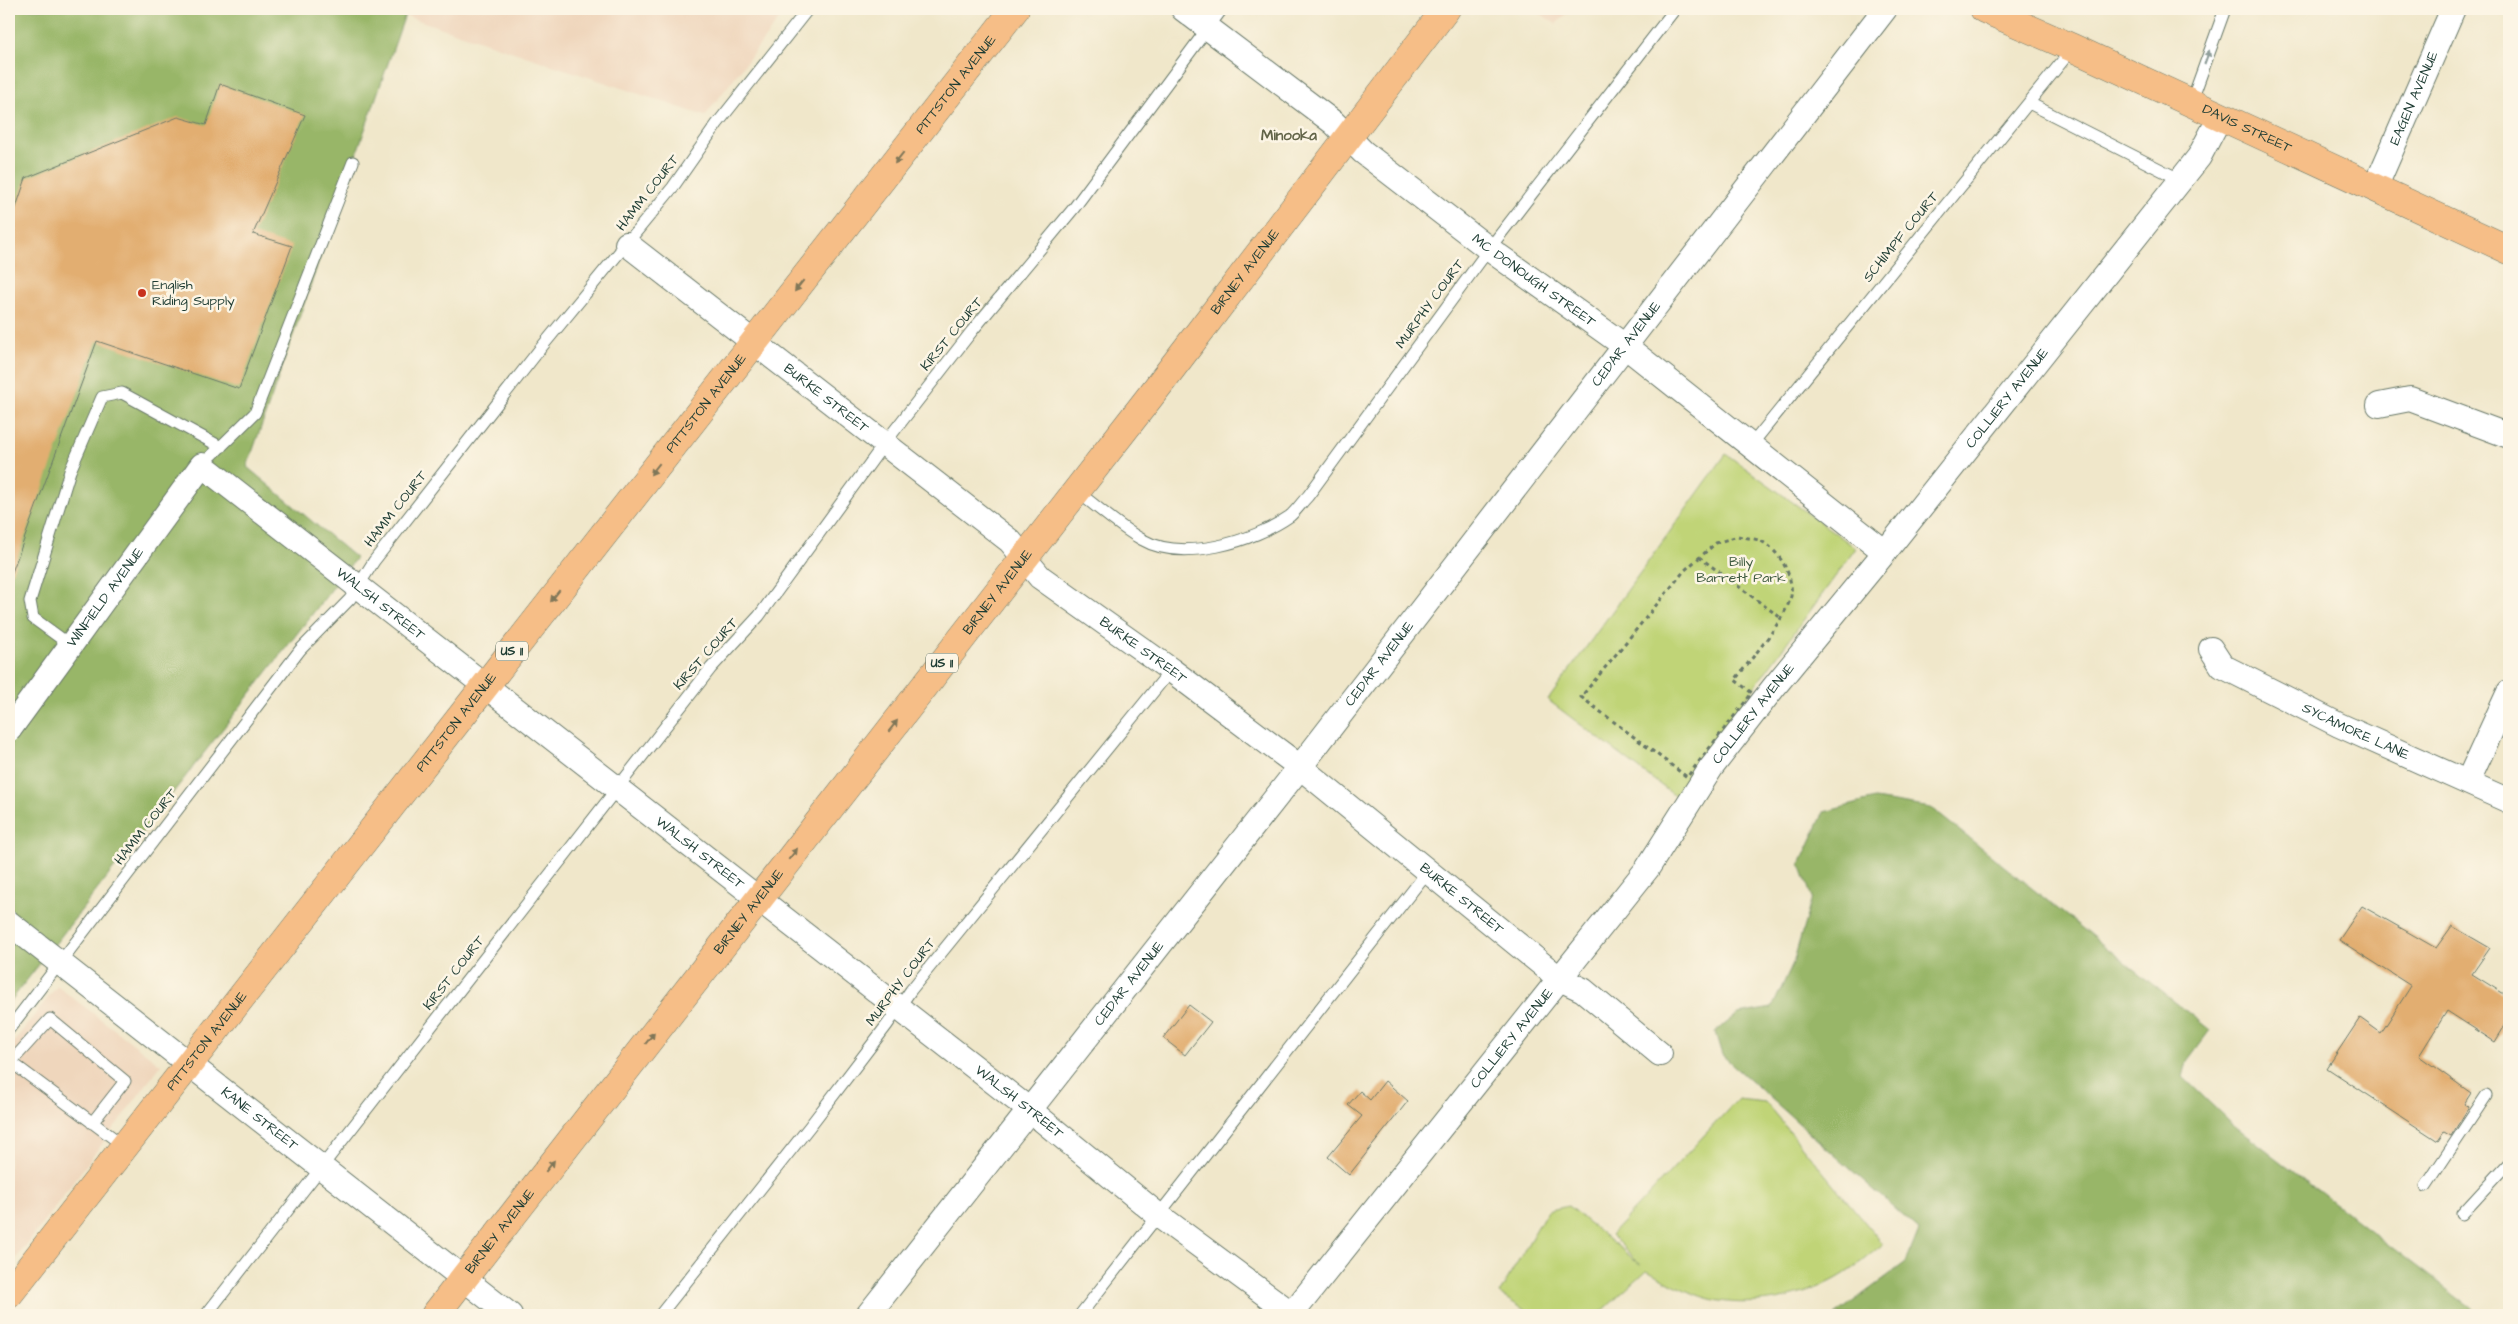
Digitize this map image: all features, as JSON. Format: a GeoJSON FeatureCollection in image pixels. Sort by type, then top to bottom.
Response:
{"type":"FeatureCollection","features":[{"type":"Feature","properties":{"kind":"main road","name":"PITTSTON AVENUE"},"geometry":{"type":"LineString","coordinates":[[9,1294],[1015,9]]}},
{"type":"Feature","properties":{"kind":"main road","name":"BIRNEY AVENUE"},"geometry":{"type":"LineString","coordinates":[[435,1315],[1076,491],[1446,9]]}},
{"type":"Feature","properties":{"kind":"main road","name":"DAVIS STREET"},"geometry":{"type":"LineString","coordinates":[[1984,9],[2074,48],[2509,250]]}},
{"type":"Feature","properties":{"kind":"street","name":"MC DONOUGH STREET"},"geometry":{"type":"LineString","coordinates":[[1183,9],[1334,123],[1368,156],[1488,249],[1626,346],[1752,444],[1885,552]]}},
{"type":"Feature","properties":{"kind":"street","name":"CEDAR AVENUE"},"geometry":{"type":"LineString","coordinates":[[868,1315],[1031,1111],[1300,767],[1885,9]]}},
{"type":"Feature","properties":{"kind":"street","name":"EAGEN AVENUE"},"geometry":{"type":"LineString","coordinates":[[2375,188],[2453,9]]}},
{"type":"Feature","properties":{"kind":"street","name":"COLLIERY AVENUE"},"geometry":{"type":"LineString","coordinates":[[1291,1315],[1647,869],[1711,768],[2200,157],[2220,117]]}},
{"type":"Feature","properties":{"kind":"street","name":"BURKE STREET"},"geometry":{"type":"LineString","coordinates":[[627,244],[1010,541],[1040,577],[1171,670],[1300,767],[1560,979],[1583,990],[1660,1054]]}},
{"type":"Feature","properties":{"kind":"street"},"geometry":{"type":"LineString","coordinates":[[2379,405],[2410,400],[2509,436]]}},
{"type":"Feature","properties":{"kind":"street","name":"WALSH STREET"},"geometry":{"type":"LineString","coordinates":[[202,465],[757,900],[1031,1111],[1158,1215],[1291,1315]]}},
{"type":"Feature","properties":{"kind":"street","name":"WINFIELD AVENUE"},"geometry":{"type":"LineString","coordinates":[[9,730],[202,465]]}},
{"type":"Feature","properties":{"kind":"street","name":"SYCAMORE LANE"},"geometry":{"type":"LineString","coordinates":[[2211,650],[2222,666],[2339,725],[2468,781],[2509,801]]}},
{"type":"Feature","properties":{"kind":"street"},"geometry":{"type":"LineString","coordinates":[[2468,781],[2509,692]]}},
{"type":"Feature","properties":{"kind":"street","name":"KANE STREET"},"geometry":{"type":"LineString","coordinates":[[9,923],[510,1315]]}},
{"type":"Feature","properties":{"kind":"lane","name":"HAMM COURT"},"geometry":{"type":"LineString","coordinates":[[9,1029],[300,650],[350,599],[356,586],[540,349],[627,244],[808,9]]}},
{"type":"Feature","properties":{"kind":"lane","name":"KIRST COURT"},"geometry":{"type":"LineString","coordinates":[[206,1315],[711,668],[759,616],[884,444],[972,331],[1074,208],[1222,9]]}},
{"type":"Feature","properties":{"kind":"lane","name":"MURPHY COURT"},"geometry":{"type":"LineString","coordinates":[[1076,491],[1142,540],[1177,550],[1212,548],[1256,534],[1291,516],[1308,496],[1488,249],[1675,9]]}},
{"type":"Feature","properties":{"kind":"lane"},"geometry":{"type":"LineString","coordinates":[[2191,103],[2225,9]]}},
{"type":"Feature","properties":{"kind":"lane","name":"SCHIMPF COURT"},"geometry":{"type":"LineString","coordinates":[[1752,444],[2074,48]]}},
{"type":"Feature","properties":{"kind":"lane"},"geometry":{"type":"LineString","coordinates":[[2029,103],[2181,180]]}},
{"type":"Feature","properties":{"kind":"lane"},"geometry":{"type":"LineString","coordinates":[[202,465],[255,413],[352,162]]}},
{"type":"Feature","properties":{"kind":"lane"},"geometry":{"type":"LineString","coordinates":[[70,645],[33,618],[30,601],[70,470],[102,397],[122,393],[221,447]]}},
{"type":"Feature","properties":{"kind":"lane","name":"MURPHY COURT"},"geometry":{"type":"LineString","coordinates":[[660,1315],[816,1118],[887,1025],[897,1009],[1171,670]]}},
{"type":"Feature","properties":{"kind":"lane"},"geometry":{"type":"LineString","coordinates":[[1080,1315],[1428,871]]}},
{"type":"Feature","properties":{"kind":"lane"},"geometry":{"type":"LineString","coordinates":[[92,1123],[125,1081],[50,1019],[11,1062],[92,1123],[124,1146]]}},
{"type":"Feature","properties":{"kind":"lane"},"geometry":{"type":"LineString","coordinates":[[2426,1186],[2486,1096]]}},
{"type":"Feature","properties":{"kind":"lane"},"geometry":{"type":"LineString","coordinates":[[2462,1214],[2509,1163]]}},
{"type":"Feature","properties":{"kind":"path"},"geometry":{"type":"LineString","coordinates":[[1738,536],[1761,541],[1777,555],[1788,570],[1791,596],[1781,618],[1735,680],[1752,693],[1687,777],[1581,698],[1685,570],[1699,557],[1716,543],[1738,536]]}},
{"type":"Feature","properties":{"kind":"path"},"geometry":{"type":"LineString","coordinates":[[1699,557],[1781,618]]}},
{"type":"Feature","properties":{"kind":"shaded area"},"geometry":{"type":"Polygon","coordinates":[[[409,9],[787,9],[705,116],[406,16],[409,9]]]}},
{"type":"Feature","properties":{"kind":"shaded area"},"geometry":{"type":"Polygon","coordinates":[[[1533,9],[1572,9],[1556,24],[1533,9]]]}},
{"type":"Feature","properties":{"kind":"shaded area"},"geometry":{"type":"Polygon","coordinates":[[[57,986],[161,1065],[9,1268],[9,1048],[57,986]]]}},
{"type":"Feature","properties":{"kind":"green space"},"geometry":{"type":"Polygon","coordinates":[[[9,9],[407,9],[247,467],[356,558],[9,1003],[9,9]]]}},
{"type":"Feature","properties":{"kind":"green space","name":"Billy Barrett Park"},"geometry":{"type":"Polygon","coordinates":[[[1726,454],[1856,548],[1675,796],[1548,700],[1726,454]]]}},
{"type":"Feature","properties":{"kind":"green space"},"geometry":{"type":"Polygon","coordinates":[[[1875,799],[1931,808],[2210,1030],[2187,1061],[2183,1077],[2235,1127],[2480,1315],[1835,1315],[1906,1262],[1919,1230],[1722,1055],[1715,1032],[1738,1014],[1772,1008],[1793,963],[1812,898],[1800,864],[1824,812],[1875,799]]]}},
{"type":"Feature","properties":{"kind":"green space"},"geometry":{"type":"Polygon","coordinates":[[[1738,1099],[1765,1102],[1883,1244],[1851,1269],[1830,1282],[1802,1294],[1771,1301],[1740,1303],[1710,1299],[1685,1290],[1647,1270],[1598,1315],[1533,1315],[1499,1294],[1547,1211],[1568,1206],[1641,1265],[1611,1235],[1738,1099]]]}},
{"type":"Feature","properties":{"kind":"building","name":"English Riding Supply"},"geometry":{"type":"Polygon","coordinates":[[[220,84],[305,115],[253,234],[292,246],[239,389],[97,341],[11,575],[9,575],[9,228],[26,178],[178,117],[206,125],[220,84]]]}},
{"type":"Feature","properties":{"kind":"building"},"geometry":{"type":"Polygon","coordinates":[[[2362,906],[2436,948],[2452,926],[2490,948],[2472,974],[2509,997],[2509,1019],[2495,1042],[2447,1011],[2419,1056],[2471,1093],[2464,1104],[2469,1107],[2451,1136],[2444,1132],[2438,1141],[2327,1068],[2360,1018],[2381,1033],[2411,986],[2339,940],[2362,906]]]}},
{"type":"Feature","properties":{"kind":"building"},"geometry":{"type":"Polygon","coordinates":[[[1189,1005],[1211,1022],[1185,1055],[1163,1038],[1189,1005]]]}},
{"type":"Feature","properties":{"kind":"building"},"geometry":{"type":"Polygon","coordinates":[[[1385,1081],[1408,1101],[1349,1175],[1328,1157],[1362,1116],[1348,1105],[1360,1091],[1370,1100],[1385,1081]]]}},
{"type":"Feature","properties":{"kind":"place","name":"English Riding Supply"},"geometry":{"type":"Point","coordinates":[142,293]}},
{"type":"Feature","properties":{"kind":"district","name":"Minooka"},"geometry":{"type":"Point","coordinates":[1289,135]}}]}
